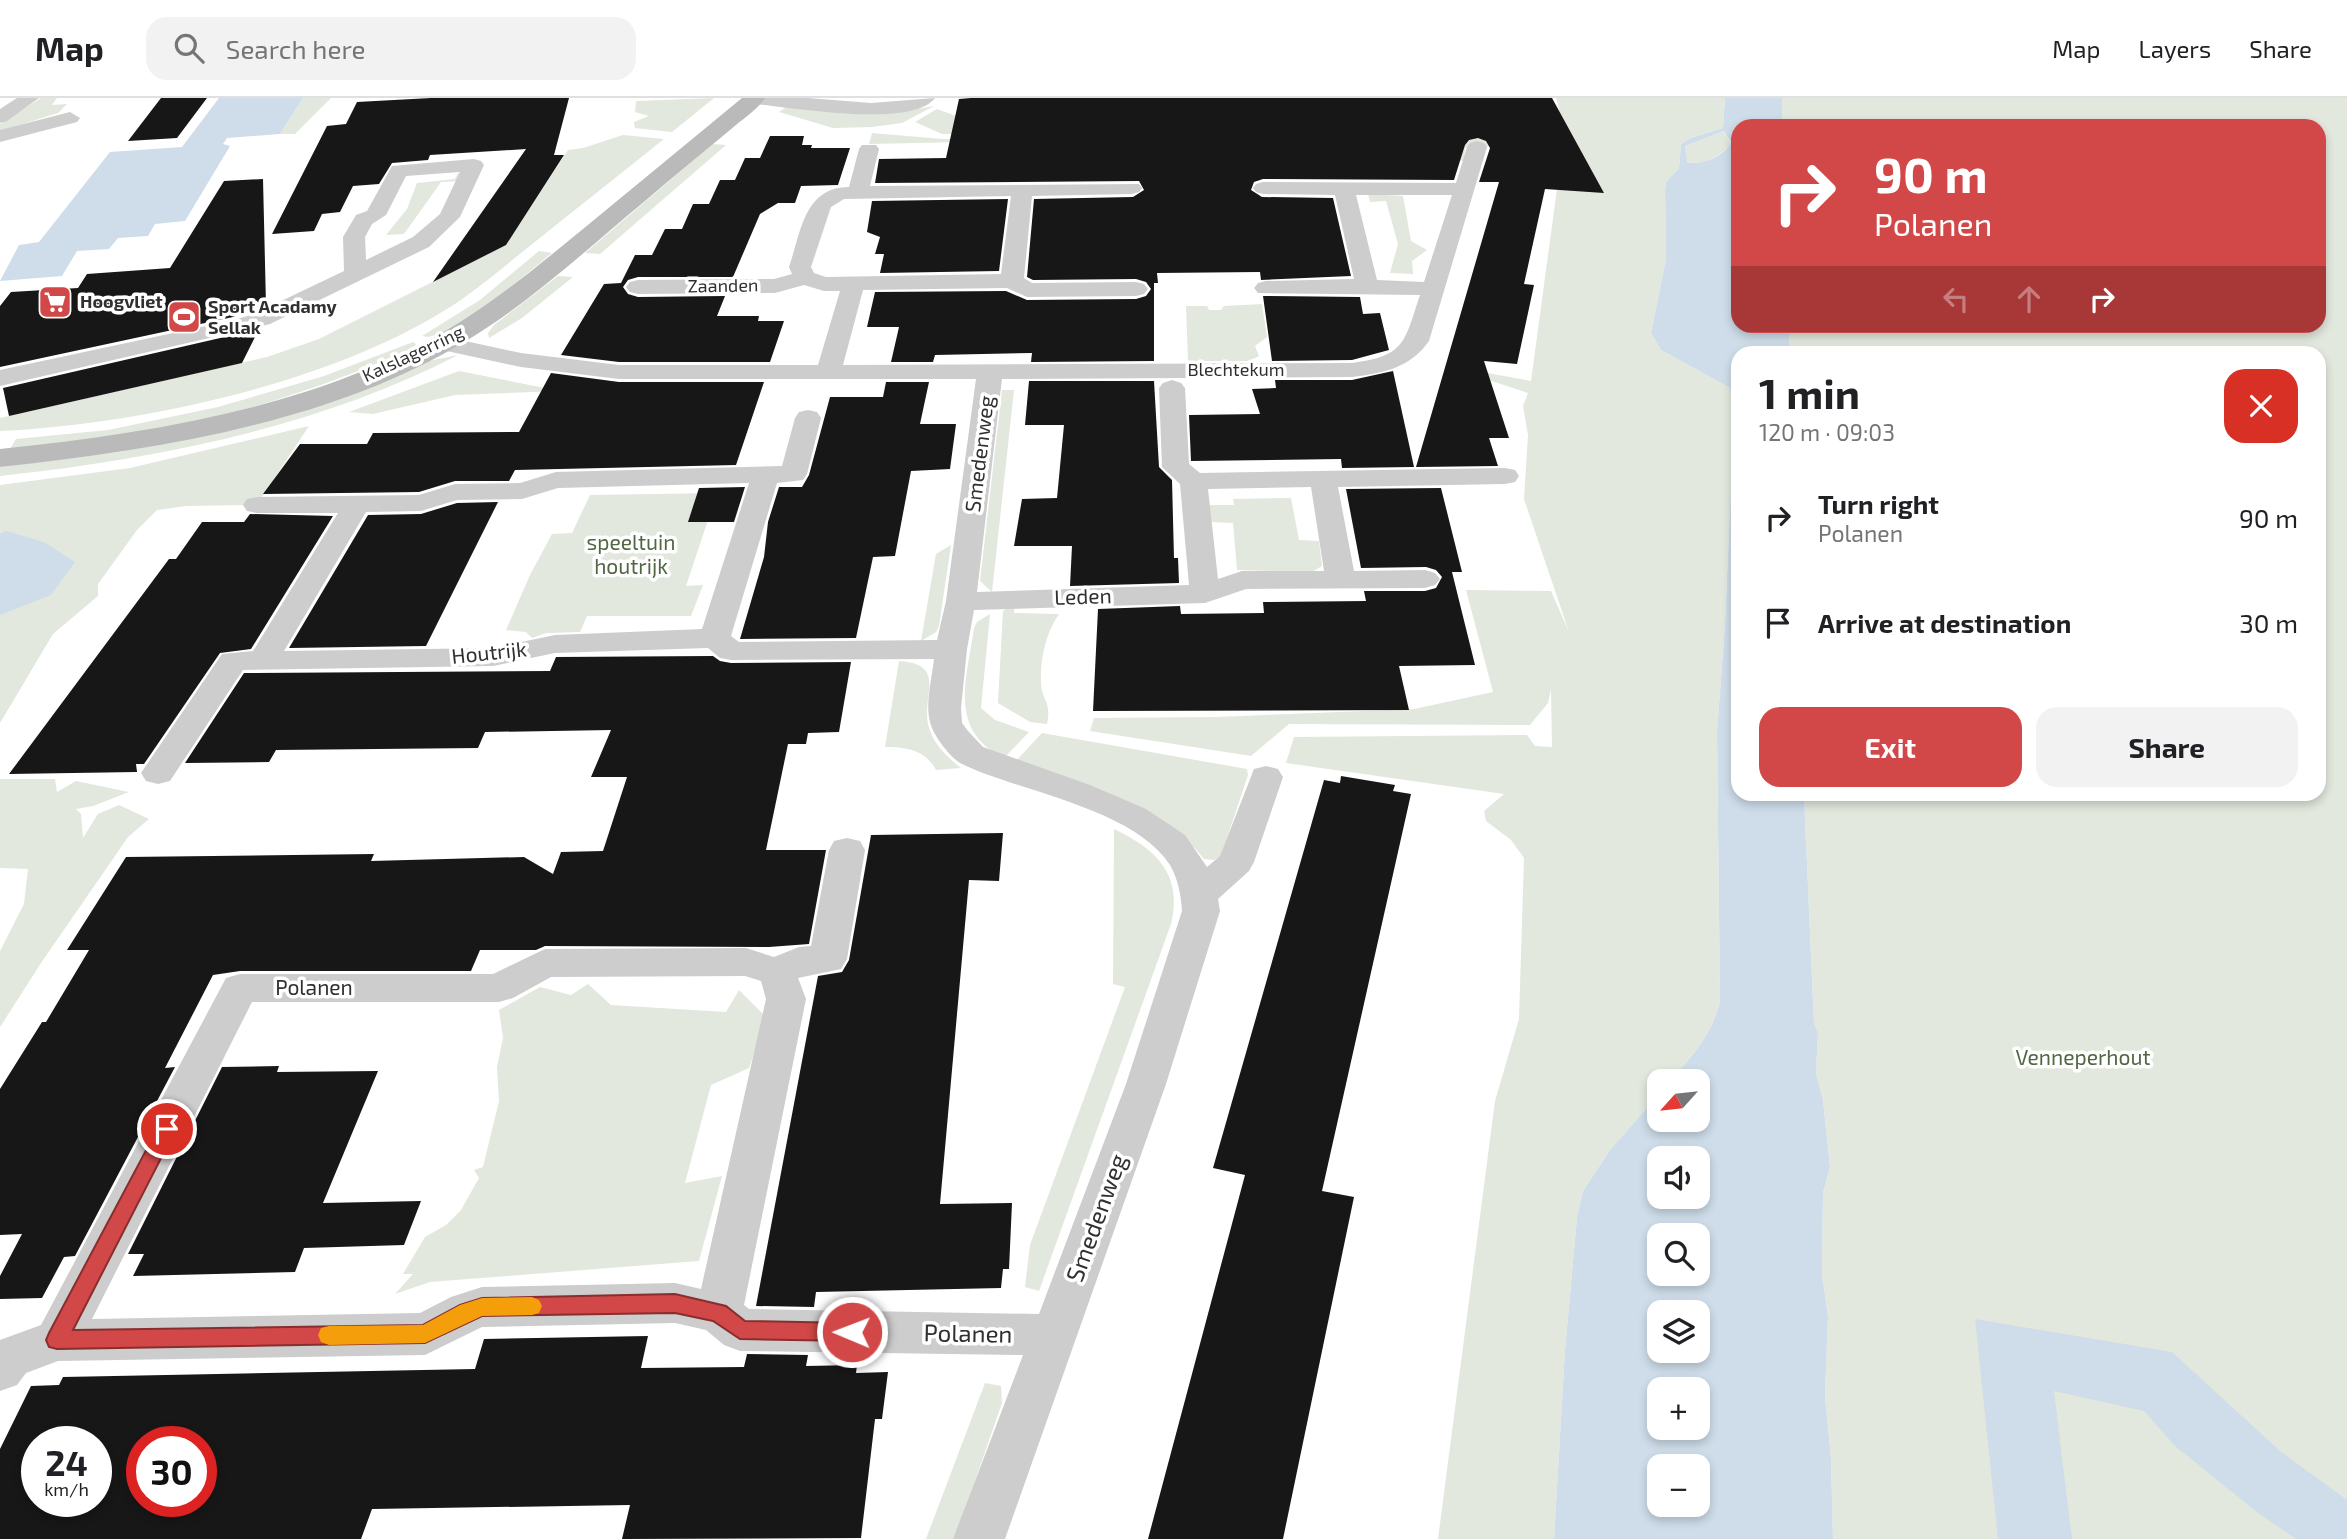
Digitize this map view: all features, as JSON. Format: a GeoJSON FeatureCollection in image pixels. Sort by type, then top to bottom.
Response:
{"type":"FeatureCollection","features":[{"type":"Feature","properties":{"kind":"street"},"geometry":{"type":"LineString","coordinates":[[0,117],[30,98]]}},
{"type":"Feature","properties":{"kind":"street"},"geometry":{"type":"LineString","coordinates":[[755,98],[896,110],[921,104],[926,98]]}},
{"type":"Feature","properties":{"kind":"street","name":"Kalslagerring"},"geometry":{"type":"LineString","coordinates":[[0,458],[125,442],[245,417],[338,387],[442,343],[485,319],[517,295],[755,98]]}},
{"type":"Feature","properties":{"kind":"street"},"geometry":{"type":"LineString","coordinates":[[0,136],[74,113],[47,146]]}},
{"type":"Feature","properties":{"kind":"street","name":"Blechtekum"},"geometry":{"type":"LineString","coordinates":[[990,372],[1343,370],[1374,367],[1399,359],[1414,347],[1477,147]]}},
{"type":"Feature","properties":{"kind":"street"},"geometry":{"type":"LineString","coordinates":[[858,192],[869,149]]}},
{"type":"Feature","properties":{"kind":"street"},"geometry":{"type":"LineString","coordinates":[[0,378],[262,319],[355,274],[421,242],[449,217],[474,166],[399,170],[375,215],[364,220],[354,237],[355,274]]}},
{"type":"Feature","properties":{"kind":"street"},"geometry":{"type":"LineString","coordinates":[[805,277],[800,267],[821,204],[834,195],[858,192],[1022,190],[1127,182]]}},
{"type":"Feature","properties":{"kind":"street"},"geometry":{"type":"LineString","coordinates":[[1263,188],[1465,189]]}},
{"type":"Feature","properties":{"kind":"street"},"geometry":{"type":"LineString","coordinates":[[1344,189],[1367,286]]}},
{"type":"Feature","properties":{"kind":"street"},"geometry":{"type":"LineString","coordinates":[[1012,281],[1022,190]]}},
{"type":"Feature","properties":{"kind":"street","name":"Zaanden"},"geometry":{"type":"LineString","coordinates":[[638,287],[775,286],[805,277],[824,284],[1012,281],[1027,290],[1136,289]]}},
{"type":"Feature","properties":{"kind":"street"},"geometry":{"type":"LineString","coordinates":[[828,373],[853,284]]}},
{"type":"Feature","properties":{"kind":"street"},"geometry":{"type":"LineString","coordinates":[[1266,288],[1367,286],[1434,289]]}},
{"type":"Feature","properties":{"kind":"street","name":"Smedenweg"},"geometry":{"type":"LineString","coordinates":[[442,343],[583,370],[647,374],[990,372],[961,601],[951,649],[946,723],[955,738],[971,755],[1115,809],[1148,825],[1172,843],[1190,868],[1200,894],[1201,911],[1146,1084],[979,1539]]}},
{"type":"Feature","properties":{"kind":"street"},"geometry":{"type":"LineString","coordinates":[[1172,388],[1176,467],[1194,481],[1505,476]]}},
{"type":"Feature","properties":{"kind":"street"},"geometry":{"type":"LineString","coordinates":[[257,505],[421,503],[455,492],[522,491],[556,480],[793,474],[808,418]]}},
{"type":"Feature","properties":{"kind":"street"},"geometry":{"type":"LineString","coordinates":[[715,638],[765,476]]}},
{"type":"Feature","properties":{"kind":"street"},"geometry":{"type":"LineString","coordinates":[[1323,478],[1341,581]]}},
{"type":"Feature","properties":{"kind":"street"},"geometry":{"type":"LineString","coordinates":[[1194,481],[1205,594]]}},
{"type":"Feature","properties":{"kind":"street"},"geometry":{"type":"LineString","coordinates":[[263,660],[357,504]]}},
{"type":"Feature","properties":{"kind":"street","name":"Leden"},"geometry":{"type":"LineString","coordinates":[[961,601],[1205,594],[1242,580],[1425,579]]}},
{"type":"Feature","properties":{"kind":"street","name":"Houtrijk"},"geometry":{"type":"LineString","coordinates":[[158,773],[233,661],[493,657],[555,644],[715,638],[731,651],[951,649]]}},
{"type":"Feature","properties":{"kind":"street"},"geometry":{"type":"LineString","coordinates":[[1200,894],[1236,862],[1266,777]]}},
{"type":"Feature","properties":{"kind":"street"},"geometry":{"type":"LineString","coordinates":[[719,1313],[786,999],[777,972],[799,961],[828,959],[847,849]]}},
{"type":"Feature","properties":{"kind":"street","name":"Polanen"},"geometry":{"type":"LineString","coordinates":[[57,1340],[240,988],[499,988],[545,963],[746,962],[777,972]]}},
{"type":"Feature","properties":{"kind":"street","name":"Polanen"},"geometry":{"type":"LineString","coordinates":[[0,1370],[9,1357],[57,1340],[425,1334],[467,1311],[482,1307],[675,1303],[719,1313],[740,1330],[1055,1335]]}},
{"type":"Feature","properties":{"kind":"green space"},"geometry":{"type":"Polygon","coordinates":[[[41,98],[57,98],[52,105],[67,104],[58,113],[0,131],[0,124],[41,98]]]}},
{"type":"Feature","properties":{"kind":"green space"},"geometry":{"type":"Polygon","coordinates":[[[303,98],[331,98],[295,134],[280,134],[303,98]]]}},
{"type":"Feature","properties":{"kind":"green space"},"geometry":{"type":"Polygon","coordinates":[[[714,98],[672,132],[635,128],[634,122],[649,116],[635,112],[636,101],[714,98]]]}},
{"type":"Feature","properties":{"kind":"green space"},"geometry":{"type":"Polygon","coordinates":[[[1556,98],[1725,98],[1723,128],[1681,144],[1679,168],[1666,182],[1666,259],[1651,333],[1661,350],[1730,388],[1731,395],[1731,484],[1717,732],[1720,1002],[1712,1024],[1681,1069],[1647,1069],[1647,1108],[1610,1150],[1583,1191],[1577,1217],[1565,1350],[1554,1539],[1438,1539],[1495,1101],[1519,1019],[1524,858],[1511,840],[1486,821],[1484,811],[1504,794],[1286,763],[1294,737],[1527,735],[1535,746],[1552,747],[1551,689],[1548,703],[1530,725],[1289,724],[1251,756],[1090,731],[1094,718],[1216,717],[1414,709],[1493,692],[1466,590],[1551,591],[1569,632],[1524,499],[1528,435],[1523,406],[1528,393],[1443,365],[1531,381],[1562,152],[1471,145],[1465,148],[1464,161],[1454,160],[1407,134],[1562,121],[1556,98]]]}},
{"type":"Feature","properties":{"kind":"green space","name":"Venneperhout"},"geometry":{"type":"Polygon","coordinates":[[[1782,98],[2347,98],[2347,1539],[1833,1539],[1831,1458],[1825,1396],[1828,1316],[1822,1274],[1823,1193],[1830,1167],[1823,1100],[1816,1073],[1818,1033],[1814,1023],[1804,801],[2326,801],[2326,346],[1789,346],[1789,333],[2326,333],[2326,119],[1782,119],[1782,98]]]}},
{"type":"Feature","properties":{"kind":"green space"},"geometry":{"type":"Polygon","coordinates":[[[789,105],[887,114],[934,106],[902,123],[833,128],[779,112],[789,105]]]}},
{"type":"Feature","properties":{"kind":"green space"},"geometry":{"type":"Polygon","coordinates":[[[937,109],[1005,134],[942,134],[915,122],[937,109]]]}},
{"type":"Feature","properties":{"kind":"green space"},"geometry":{"type":"Polygon","coordinates":[[[1724,131],[1731,143],[1723,152],[1704,162],[1686,161],[1685,146],[1724,131]]]}},
{"type":"Feature","properties":{"kind":"green space"},"geometry":{"type":"Polygon","coordinates":[[[872,133],[943,139],[994,138],[963,142],[869,144],[872,133]]]}},
{"type":"Feature","properties":{"kind":"green space"},"geometry":{"type":"Polygon","coordinates":[[[623,135],[664,139],[477,289],[395,338],[287,380],[170,410],[111,420],[0,431],[0,418],[267,357],[319,339],[488,254],[513,234],[568,150],[623,135]]]}},
{"type":"Feature","properties":{"kind":"green space"},"geometry":{"type":"Polygon","coordinates":[[[711,144],[726,145],[600,254],[585,253],[708,148],[711,144]]]}},
{"type":"Feature","properties":{"kind":"green space"},"geometry":{"type":"Polygon","coordinates":[[[458,173],[465,174],[460,181],[441,182],[404,234],[386,235],[407,209],[417,183],[455,179],[458,173]]]}},
{"type":"Feature","properties":{"kind":"green space"},"geometry":{"type":"Polygon","coordinates":[[[1368,194],[1403,196],[1411,241],[1427,250],[1412,261],[1413,274],[1390,273],[1398,244],[1386,201],[1370,202],[1368,194]]]}},
{"type":"Feature","properties":{"kind":"green space"},"geometry":{"type":"Polygon","coordinates":[[[539,251],[552,253],[468,318],[433,336],[422,336],[480,300],[539,251]]]}},
{"type":"Feature","properties":{"kind":"green space"},"geometry":{"type":"Polygon","coordinates":[[[558,276],[573,277],[522,318],[489,338],[488,333],[494,325],[558,276]]]}},
{"type":"Feature","properties":{"kind":"green space"},"geometry":{"type":"Polygon","coordinates":[[[1262,304],[1267,337],[1255,346],[1259,356],[1249,361],[1188,361],[1186,306],[1207,306],[1209,310],[1221,310],[1224,306],[1262,304]]]}},
{"type":"Feature","properties":{"kind":"green space"},"geometry":{"type":"Polygon","coordinates":[[[413,342],[415,347],[382,361],[316,387],[248,408],[144,432],[10,449],[16,439],[108,430],[218,407],[324,376],[413,342]]]}},
{"type":"Feature","properties":{"kind":"green space"},"geometry":{"type":"Polygon","coordinates":[[[458,355],[349,402],[292,421],[235,436],[118,460],[0,476],[0,467],[120,452],[197,437],[424,362],[458,355]]]}},
{"type":"Feature","properties":{"kind":"green space"},"geometry":{"type":"Polygon","coordinates":[[[459,371],[560,391],[455,395],[373,414],[349,412],[459,371]]]}},
{"type":"Feature","properties":{"kind":"green space"},"geometry":{"type":"Polygon","coordinates":[[[1002,390],[1014,390],[992,592],[980,581],[1002,390]]]}},
{"type":"Feature","properties":{"kind":"green space"},"geometry":{"type":"Polygon","coordinates":[[[309,426],[262,497],[248,505],[186,506],[157,510],[137,530],[98,584],[98,596],[53,634],[0,723],[0,485],[130,468],[309,426]]]}},
{"type":"Feature","properties":{"kind":"green space","name":"speeltuin houtrijk"},"geometry":{"type":"Polygon","coordinates":[[[717,493],[686,586],[703,585],[691,616],[587,616],[580,632],[546,633],[532,638],[526,632],[506,630],[530,575],[552,534],[572,533],[590,495],[717,493]]]}},
{"type":"Feature","properties":{"kind":"green space"},"geometry":{"type":"Polygon","coordinates":[[[1291,498],[1299,540],[1319,541],[1322,566],[1312,572],[1237,570],[1233,523],[1209,522],[1207,505],[1234,505],[1233,499],[1291,498]]]}},
{"type":"Feature","properties":{"kind":"green space"},"geometry":{"type":"Polygon","coordinates":[[[951,545],[939,626],[936,632],[921,641],[936,554],[951,545]]]}},
{"type":"Feature","properties":{"kind":"green space"},"geometry":{"type":"Polygon","coordinates":[[[1014,603],[1014,613],[1059,614],[1047,638],[1041,673],[1041,688],[1048,710],[1047,724],[1030,722],[998,703],[1003,611],[1014,603]]]}},
{"type":"Feature","properties":{"kind":"green space"},"geometry":{"type":"Polygon","coordinates":[[[990,614],[981,708],[995,720],[1029,732],[1004,758],[986,746],[974,733],[965,702],[965,684],[974,628],[977,622],[990,614]]]}},
{"type":"Feature","properties":{"kind":"green space"},"geometry":{"type":"Polygon","coordinates":[[[899,661],[914,663],[928,674],[927,713],[930,731],[941,749],[961,768],[936,770],[927,758],[915,751],[885,747],[899,661]]]}},
{"type":"Feature","properties":{"kind":"green space"},"geometry":{"type":"Polygon","coordinates":[[[1042,733],[1247,769],[1248,775],[1221,856],[1214,860],[1204,859],[1186,840],[1142,810],[1092,788],[1015,762],[1042,733]]]}},
{"type":"Feature","properties":{"kind":"green space"},"geometry":{"type":"Polygon","coordinates":[[[0,779],[55,779],[57,792],[76,781],[129,792],[93,806],[76,809],[81,814],[83,838],[98,814],[119,805],[149,819],[128,837],[0,1027],[0,951],[24,904],[28,869],[0,868],[0,779]]]}},
{"type":"Feature","properties":{"kind":"green space"},"geometry":{"type":"Polygon","coordinates":[[[1114,829],[1142,845],[1163,865],[1173,891],[1174,906],[1171,924],[1039,1291],[1025,1287],[1030,1245],[1125,987],[1113,984],[1114,829]]]}},
{"type":"Feature","properties":{"kind":"green space"},"geometry":{"type":"Polygon","coordinates":[[[588,984],[611,1005],[726,1012],[739,990],[766,1017],[749,1068],[711,1085],[685,1183],[722,1176],[699,1261],[430,1282],[395,1294],[413,1274],[403,1274],[425,1237],[446,1225],[461,1210],[479,1178],[474,1170],[483,1167],[499,1101],[497,1067],[503,1038],[499,1010],[540,987],[571,995],[588,984]]]}},
{"type":"Feature","properties":{"kind":"green space"},"geometry":{"type":"Polygon","coordinates":[[[985,1383],[1001,1386],[1002,1403],[960,1524],[953,1539],[926,1539],[985,1383]]]}},
{"type":"Feature","properties":{"kind":"water"},"geometry":{"type":"Polygon","coordinates":[[[219,98],[303,98],[280,134],[227,138],[223,144],[230,146],[185,221],[155,224],[148,236],[118,238],[109,249],[77,251],[62,276],[0,281],[19,245],[39,242],[110,152],[182,147],[219,98]]]}},
{"type":"Feature","properties":{"kind":"water"},"geometry":{"type":"Polygon","coordinates":[[[1725,98],[1782,98],[1782,119],[1731,119],[1731,142],[1731,333],[1789,333],[1789,346],[1731,346],[1731,395],[1730,388],[1661,350],[1651,333],[1666,259],[1666,182],[1679,168],[1681,144],[1723,128],[1725,98]],[[1724,131],[1685,146],[1687,162],[1699,163],[1712,159],[1731,142],[1724,131]]]}},
{"type":"Feature","properties":{"kind":"water"},"geometry":{"type":"Polygon","coordinates":[[[1731,484],[1731,801],[1804,801],[1814,1023],[1818,1033],[1816,1073],[1823,1100],[1830,1167],[1823,1193],[1822,1274],[1828,1316],[1825,1396],[1831,1458],[1833,1539],[1554,1539],[1565,1350],[1577,1217],[1583,1191],[1610,1150],[1647,1108],[1647,1132],[1710,1132],[1710,1069],[1680,1069],[1706,1035],[1720,1002],[1717,732],[1731,484]]]}},
{"type":"Feature","properties":{"kind":"water"},"geometry":{"type":"Polygon","coordinates":[[[6,531],[44,542],[75,562],[51,595],[0,615],[0,534],[6,531]]]}},
{"type":"Feature","properties":{"kind":"water"},"geometry":{"type":"Polygon","coordinates":[[[1975,1319],[2172,1352],[2280,1451],[2347,1500],[2347,1539],[2296,1539],[2258,1513],[2175,1446],[2144,1411],[2054,1391],[2072,1539],[1998,1539],[1975,1319]]]}},
{"type":"Feature","properties":{"kind":"building"},"geometry":{"type":"Polygon","coordinates":[[[161,98],[207,98],[177,138],[128,141],[161,98]]]}},
{"type":"Feature","properties":{"kind":"building"},"geometry":{"type":"Polygon","coordinates":[[[431,98],[569,98],[554,155],[564,155],[506,245],[433,282],[526,149],[430,155],[428,160],[392,163],[379,184],[353,186],[340,212],[322,214],[314,231],[272,234],[327,126],[346,124],[357,102],[431,98]]]}},
{"type":"Feature","properties":{"kind":"building"},"geometry":{"type":"Polygon","coordinates":[[[1552,98],[1604,193],[1545,189],[1524,284],[1534,285],[1517,364],[1484,361],[1509,438],[1489,438],[1498,466],[1416,467],[1499,182],[1479,182],[1490,148],[1486,141],[1478,138],[1469,140],[1465,145],[1454,180],[1263,179],[1254,182],[1251,190],[1262,197],[1333,198],[1351,276],[1261,280],[1260,272],[1157,273],[1158,283],[1154,283],[1154,361],[1031,362],[1032,353],[935,355],[933,362],[891,362],[899,327],[867,327],[875,292],[1006,291],[1027,300],[1136,299],[1146,296],[1151,289],[1146,282],[1136,279],[1033,280],[1027,277],[1034,199],[1133,197],[1144,190],[1139,181],[875,183],[879,159],[946,158],[959,99],[1552,98]]]}},
{"type":"Feature","properties":{"kind":"building"},"geometry":{"type":"Polygon","coordinates":[[[770,136],[804,136],[802,145],[812,145],[811,148],[850,148],[838,185],[801,186],[795,203],[778,203],[760,214],[733,277],[638,277],[628,280],[623,287],[628,294],[638,297],[725,296],[717,316],[759,316],[758,321],[784,321],[770,362],[619,362],[561,355],[604,284],[621,283],[635,255],[652,255],[665,229],[682,229],[693,204],[709,204],[720,180],[735,180],[745,158],[760,158],[770,136]]]}},
{"type":"Feature","properties":{"kind":"building"},"geometry":{"type":"Polygon","coordinates":[[[263,179],[266,305],[233,317],[0,367],[0,306],[11,292],[78,288],[87,274],[170,268],[224,181],[263,179]]]}},
{"type":"Feature","properties":{"kind":"building"},"geometry":{"type":"Polygon","coordinates":[[[1008,199],[999,271],[880,273],[884,254],[875,254],[880,237],[867,232],[872,201],[1008,199]]]}},
{"type":"Feature","properties":{"kind":"building"},"geometry":{"type":"Polygon","coordinates":[[[1263,296],[1360,297],[1363,314],[1380,313],[1389,350],[1352,360],[1272,361],[1263,296]]]}},
{"type":"Feature","properties":{"kind":"building"},"geometry":{"type":"Polygon","coordinates":[[[255,330],[257,333],[242,363],[9,416],[3,388],[255,330]]]}},
{"type":"Feature","properties":{"kind":"building"},"geometry":{"type":"Polygon","coordinates":[[[1393,371],[1414,467],[1342,468],[1341,459],[1191,461],[1189,415],[1260,414],[1252,389],[1276,388],[1275,380],[1352,380],[1393,371]]]}},
{"type":"Feature","properties":{"kind":"building"},"geometry":{"type":"Polygon","coordinates":[[[551,373],[619,382],[764,382],[736,465],[515,470],[509,481],[455,481],[419,492],[263,494],[300,444],[367,444],[373,433],[519,432],[551,373]]]}},
{"type":"Feature","properties":{"kind":"building"},"geometry":{"type":"Polygon","coordinates":[[[1029,381],[1154,381],[1159,467],[1172,480],[1174,558],[1178,558],[1179,583],[1070,586],[1072,546],[1014,546],[1022,499],[1057,498],[1064,425],[1025,425],[1029,381]]]}},
{"type":"Feature","properties":{"kind":"building"},"geometry":{"type":"Polygon","coordinates":[[[886,382],[929,382],[920,424],[956,424],[950,469],[911,471],[895,556],[873,557],[856,638],[740,639],[764,557],[768,522],[779,487],[802,487],[809,475],[830,397],[883,397],[886,382]]]}},
{"type":"Feature","properties":{"kind":"building"},"geometry":{"type":"Polygon","coordinates":[[[745,487],[734,522],[688,522],[699,488],[745,487]]]}},
{"type":"Feature","properties":{"kind":"building"},"geometry":{"type":"Polygon","coordinates":[[[1441,488],[1462,572],[1452,572],[1475,665],[1399,666],[1409,710],[1093,711],[1098,609],[1180,606],[1181,614],[1264,613],[1263,602],[1366,601],[1364,591],[1425,591],[1436,588],[1442,577],[1436,570],[1426,567],[1361,568],[1346,489],[1441,488]]]}},
{"type":"Feature","properties":{"kind":"building"},"geometry":{"type":"Polygon","coordinates":[[[498,502],[426,646],[289,648],[368,515],[421,514],[457,503],[498,502]]]}},
{"type":"Feature","properties":{"kind":"building"},"geometry":{"type":"Polygon","coordinates":[[[250,514],[333,516],[251,649],[220,653],[144,764],[136,764],[137,772],[9,774],[169,559],[176,559],[202,522],[244,522],[250,514]]]}},
{"type":"Feature","properties":{"kind":"building"},"geometry":{"type":"Polygon","coordinates":[[[713,656],[720,661],[731,663],[851,662],[839,732],[808,733],[806,744],[788,744],[766,850],[826,850],[809,944],[769,947],[545,946],[536,950],[480,950],[471,971],[240,971],[213,975],[165,1068],[175,1067],[75,1256],[64,1257],[42,1298],[0,1299],[0,1276],[22,1234],[0,1235],[0,1089],[42,1022],[46,1022],[89,950],[67,950],[126,857],[374,854],[371,861],[524,857],[553,874],[561,852],[603,851],[627,777],[591,777],[611,730],[485,732],[478,748],[276,750],[269,762],[185,763],[244,673],[550,671],[556,657],[713,656]]]}},
{"type":"Feature","properties":{"kind":"building"},"geometry":{"type":"Polygon","coordinates":[[[1341,776],[1395,785],[1393,791],[1411,794],[1322,1191],[1354,1197],[1283,1539],[1148,1539],[1245,1175],[1213,1168],[1324,780],[1340,783],[1341,776]]]}},
{"type":"Feature","properties":{"kind":"building"},"geometry":{"type":"Polygon","coordinates":[[[1003,833],[999,881],[969,880],[940,1204],[1012,1203],[1009,1269],[1003,1269],[1001,1288],[816,1292],[814,1307],[756,1306],[818,976],[842,972],[849,960],[871,835],[1003,833]]]}},
{"type":"Feature","properties":{"kind":"building"},"geometry":{"type":"Polygon","coordinates":[[[279,1066],[277,1072],[378,1071],[323,1203],[421,1201],[404,1245],[304,1248],[295,1272],[133,1276],[144,1254],[128,1254],[222,1067],[279,1066]]]}},
{"type":"Feature","properties":{"kind":"building"},"geometry":{"type":"Polygon","coordinates":[[[648,1336],[641,1368],[744,1367],[747,1354],[808,1355],[806,1366],[857,1365],[856,1373],[888,1372],[882,1419],[875,1419],[861,1538],[622,1539],[630,1505],[372,1509],[361,1539],[0,1539],[0,1449],[31,1386],[59,1385],[63,1377],[475,1369],[484,1339],[648,1336]]]}},
{"type":"Feature","properties":{"kind":"slow traffic"},"geometry":{"type":"LineString","coordinates":[[329,1335],[425,1334],[467,1311],[482,1307],[532,1306]]}},
{"type":"Feature","properties":{"kind":"place","name":"Hoogvliet"},"geometry":{"type":"Point","coordinates":[55,302]}},
{"type":"Feature","properties":{"kind":"place","name":"Sport Acadamy Sellak"},"geometry":{"type":"Point","coordinates":[184,317]}},
{"type":"Feature","properties":{"kind":"route"},"geometry":{"type":"LineString","coordinates":[[167,1129],[57,1340],[425,1334],[467,1311],[482,1307],[675,1303],[719,1313],[740,1330],[852,1332]]}}]}
